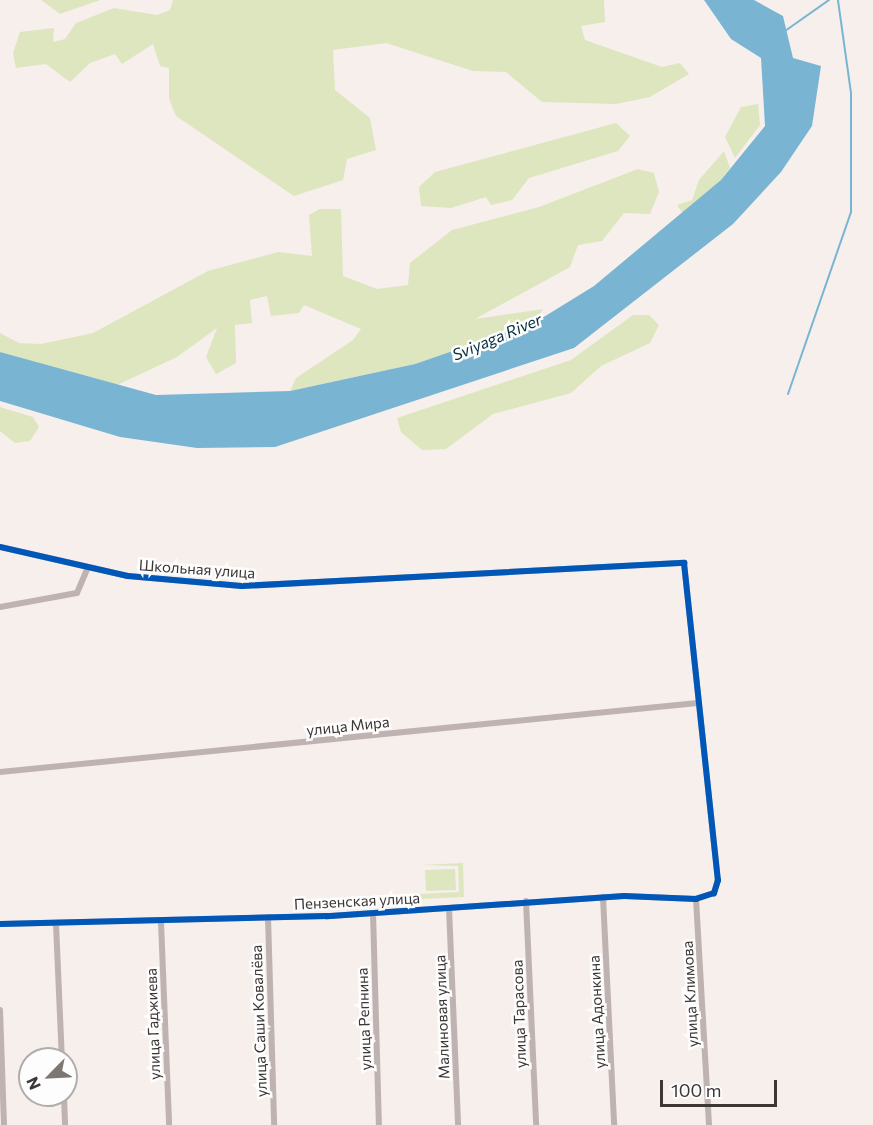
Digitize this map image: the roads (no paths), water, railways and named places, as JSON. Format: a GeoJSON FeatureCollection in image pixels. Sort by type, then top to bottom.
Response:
{"type":"FeatureCollection","features":[{"type":"Feature","properties":{"kind":"street","name":"Школьная улица"},"geometry":{"type":"LineString","coordinates":[[0,547],[88,567],[242,586],[684,563],[698,703]]}},
{"type":"Feature","properties":{"kind":"street"},"geometry":{"type":"LineString","coordinates":[[0,607],[77,593],[88,567]]}},
{"type":"Feature","properties":{"kind":"street","name":"улица Мира"},"geometry":{"type":"LineString","coordinates":[[0,771],[698,703]]}},
{"type":"Feature","properties":{"kind":"street","name":"Пензенская улица"},"geometry":{"type":"LineString","coordinates":[[0,924],[161,922],[373,913],[603,897],[696,898],[714,894],[718,880],[698,703]]}},
{"type":"Feature","properties":{"kind":"street","name":"улица Адонкина"},"geometry":{"type":"LineString","coordinates":[[603,897],[614,1125]]}},
{"type":"Feature","properties":{"kind":"street","name":"улица Климова"},"geometry":{"type":"LineString","coordinates":[[696,898],[709,1125]]}},
{"type":"Feature","properties":{"kind":"street","name":"улица Тарасова"},"geometry":{"type":"LineString","coordinates":[[526,901],[536,1125]]}},
{"type":"Feature","properties":{"kind":"street","name":"Малиновая улица"},"geometry":{"type":"LineString","coordinates":[[449,908],[458,1125]]}},
{"type":"Feature","properties":{"kind":"street","name":"улица Репнина"},"geometry":{"type":"LineString","coordinates":[[373,913],[379,1125]]}},
{"type":"Feature","properties":{"kind":"street","name":"улица Саши Ковалёва"},"geometry":{"type":"LineString","coordinates":[[268,917],[274,1125]]}},
{"type":"Feature","properties":{"kind":"street","name":"улица Гаджиева"},"geometry":{"type":"LineString","coordinates":[[161,922],[169,1125]]}},
{"type":"Feature","properties":{"kind":"street"},"geometry":{"type":"LineString","coordinates":[[56,924],[61,1047]]}},
{"type":"Feature","properties":{"kind":"street"},"geometry":{"type":"LineString","coordinates":[[0,1010],[4,1125]]}},
{"type":"Feature","properties":{"kind":"street"},"geometry":{"type":"LineString","coordinates":[[64,1107],[65,1125]]}},
{"type":"Feature","properties":{"kind":"water","name":"Sviyaga River"},"geometry":{"type":"Polygon","coordinates":[[[704,0],[754,0],[783,16],[793,58],[821,66],[812,126],[781,172],[733,224],[574,348],[275,447],[197,448],[120,437],[0,401],[0,352],[156,395],[290,391],[415,364],[534,323],[594,286],[721,180],[765,126],[761,58],[731,39],[704,0]]]}},
{"type":"Feature","properties":{"kind":"waterway"},"geometry":{"type":"LineString","coordinates":[[785,31],[829,0]]}},
{"type":"Feature","properties":{"kind":"waterway"},"geometry":{"type":"LineString","coordinates":[[788,394],[851,212],[851,93],[838,0]]}}]}
